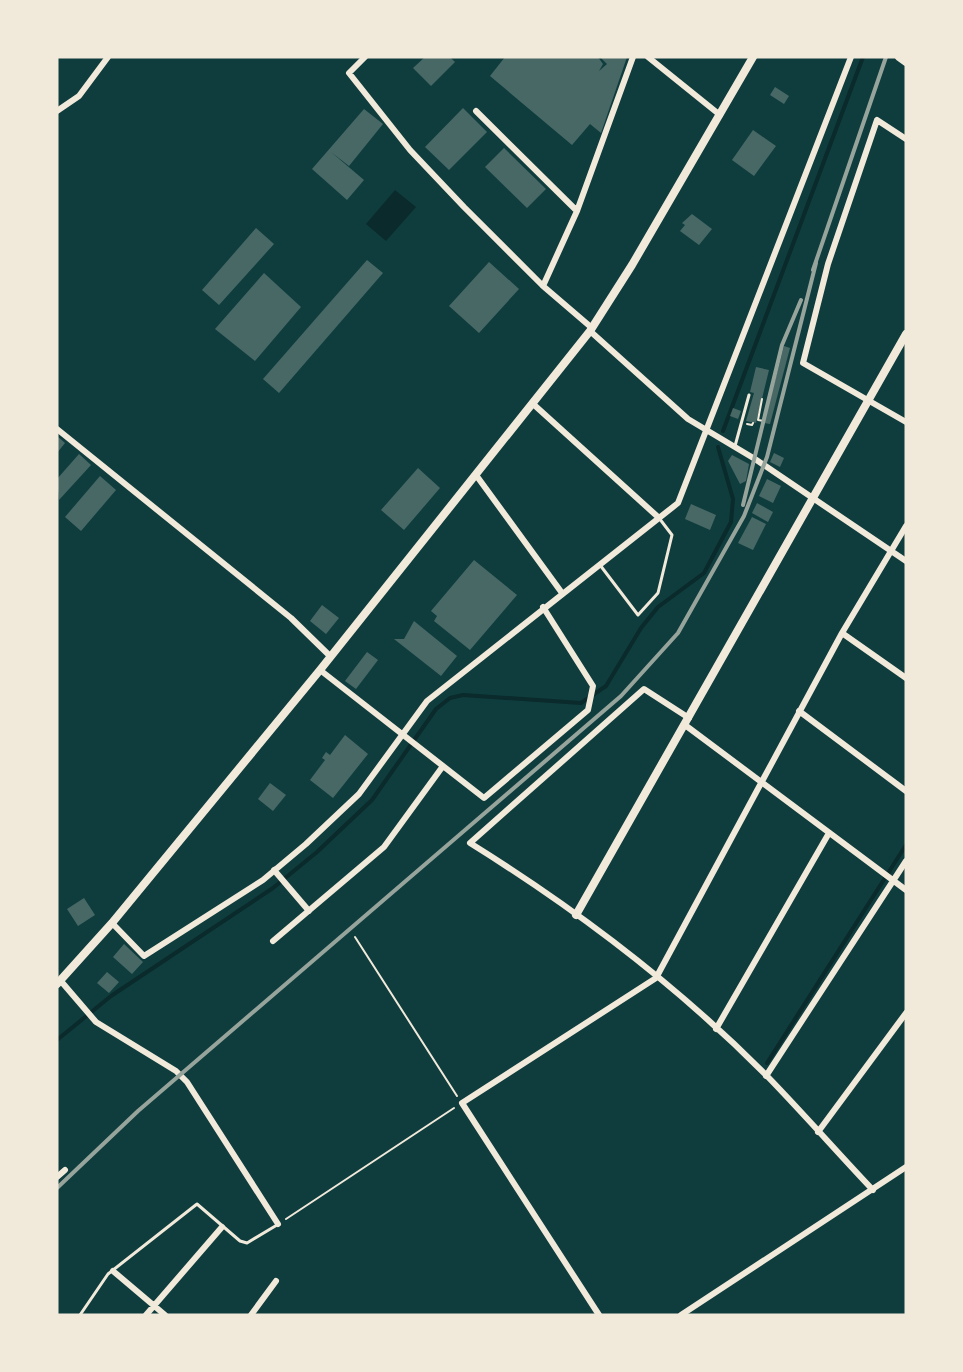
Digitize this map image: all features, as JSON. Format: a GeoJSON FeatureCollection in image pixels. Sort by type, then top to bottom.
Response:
{"type":"FeatureCollection","features":[{"type":"Feature","properties":{"kind":"street"},"geometry":{"type":"LineString","coordinates":[[57,111],[79,96],[108,57]]}},
{"type":"Feature","properties":{"kind":"street"},"geometry":{"type":"LineString","coordinates":[[365,57],[349,73],[410,150],[543,286],[688,418],[735,446],[906,561]]}},
{"type":"Feature","properties":{"kind":"street"},"geometry":{"type":"LineString","coordinates":[[543,286],[577,211],[633,57]]}},
{"type":"Feature","properties":{"kind":"street"},"geometry":{"type":"LineString","coordinates":[[648,57],[720,115]]}},
{"type":"Feature","properties":{"kind":"street"},"geometry":{"type":"LineString","coordinates":[[278,1224],[187,1082],[176,1071],[96,1022],[59,982],[112,923],[331,657],[591,330],[632,265],[753,57]]}},
{"type":"Feature","properties":{"kind":"street"},"geometry":{"type":"LineString","coordinates":[[112,923],[144,956],[274,870],[359,794],[427,701],[543,607],[678,503],[851,57]]}},
{"type":"Feature","properties":{"kind":"street"},"geometry":{"type":"LineString","coordinates":[[899,57],[906,62]]}},
{"type":"Feature","properties":{"kind":"street"},"geometry":{"type":"LineString","coordinates":[[476,111],[577,211]]}},
{"type":"Feature","properties":{"kind":"street"},"geometry":{"type":"LineString","coordinates":[[906,139],[878,120],[828,264],[804,363],[906,422]]}},
{"type":"Feature","properties":{"kind":"street"},"geometry":{"type":"LineString","coordinates":[[576,915],[906,334]]}},
{"type":"Feature","properties":{"kind":"street"},"geometry":{"type":"LineString","coordinates":[[532,403],[658,517]]}},
{"type":"Feature","properties":{"kind":"street"},"geometry":{"type":"LineString","coordinates":[[57,429],[291,618],[331,657]]}},
{"type":"Feature","properties":{"kind":"street"},"geometry":{"type":"LineString","coordinates":[[476,475],[562,593]]}},
{"type":"Feature","properties":{"kind":"street"},"geometry":{"type":"LineString","coordinates":[[599,1315],[462,1103],[656,978],[842,633],[906,526]]}},
{"type":"Feature","properties":{"kind":"street"},"geometry":{"type":"LineString","coordinates":[[320,670],[484,798],[588,710],[593,686],[543,607]]}},
{"type":"Feature","properties":{"kind":"street"},"geometry":{"type":"LineString","coordinates":[[842,633],[906,678]]}},
{"type":"Feature","properties":{"kind":"street"},"geometry":{"type":"LineString","coordinates":[[873,1190],[766,1076],[716,1029],[576,915],[529,880],[470,843],[644,689],[906,890]]}},
{"type":"Feature","properties":{"kind":"street"},"geometry":{"type":"LineString","coordinates":[[799,711],[906,791]]}},
{"type":"Feature","properties":{"kind":"street"},"geometry":{"type":"LineString","coordinates":[[273,941],[384,847],[443,766]]}},
{"type":"Feature","properties":{"kind":"street"},"geometry":{"type":"LineString","coordinates":[[716,1029],[829,833]]}},
{"type":"Feature","properties":{"kind":"street"},"geometry":{"type":"LineString","coordinates":[[766,1076],[906,861]]}},
{"type":"Feature","properties":{"kind":"street"},"geometry":{"type":"LineString","coordinates":[[274,870],[309,911]]}},
{"type":"Feature","properties":{"kind":"street"},"geometry":{"type":"LineString","coordinates":[[818,1132],[906,1013]]}},
{"type":"Feature","properties":{"kind":"street"},"geometry":{"type":"LineString","coordinates":[[681,1315],[906,1167]]}},
{"type":"Feature","properties":{"kind":"street"},"geometry":{"type":"LineString","coordinates":[[57,1177],[65,1170]]}},
{"type":"Feature","properties":{"kind":"street"},"geometry":{"type":"LineString","coordinates":[[146,1315],[222,1227]]}},
{"type":"Feature","properties":{"kind":"street"},"geometry":{"type":"LineString","coordinates":[[113,1271],[165,1315]]}},
{"type":"Feature","properties":{"kind":"street"},"geometry":{"type":"LineString","coordinates":[[251,1315],[276,1281]]}},
{"type":"Feature","properties":{"kind":"lane"},"geometry":{"type":"LineString","coordinates":[[735,446],[749,395]]}},
{"type":"Feature","properties":{"kind":"lane"},"geometry":{"type":"LineString","coordinates":[[599,564],[638,615],[658,593],[672,535],[658,517]]}},
{"type":"Feature","properties":{"kind":"lane"},"geometry":{"type":"LineString","coordinates":[[80,1315],[89,1299],[113,1271],[197,1204],[222,1227],[247,1244],[278,1224]]}},
{"type":"Feature","properties":{"kind":"path"},"geometry":{"type":"LineString","coordinates":[[762,399],[759,420],[764,421]]}},
{"type":"Feature","properties":{"kind":"path"},"geometry":{"type":"LineString","coordinates":[[278,1224],[462,1103],[355,937]]}},
{"type":"Feature","properties":{"kind":"water"},"geometry":{"type":"Polygon","coordinates":[[[395,190],[416,207],[386,241],[366,224],[395,190]]]}},
{"type":"Feature","properties":{"kind":"building"},"geometry":{"type":"Polygon","coordinates":[[[425,57],[450,57],[455,62],[431,86],[413,68],[425,57]]]}},
{"type":"Feature","properties":{"kind":"building"},"geometry":{"type":"Polygon","coordinates":[[[505,57],[598,57],[603,64],[599,71],[607,64],[600,57],[627,57],[601,133],[590,124],[572,145],[490,76],[505,57]]]}},
{"type":"Feature","properties":{"kind":"building"},"geometry":{"type":"Polygon","coordinates":[[[775,87],[789,96],[784,104],[770,95],[775,87]]]}},
{"type":"Feature","properties":{"kind":"building"},"geometry":{"type":"Polygon","coordinates":[[[463,108],[487,132],[449,170],[425,147],[463,108]]]}},
{"type":"Feature","properties":{"kind":"building"},"geometry":{"type":"Polygon","coordinates":[[[364,109],[383,124],[349,166],[331,152],[364,180],[347,200],[312,169],[364,109]]]}},
{"type":"Feature","properties":{"kind":"building"},"geometry":{"type":"Polygon","coordinates":[[[753,130],[776,146],[754,176],[732,160],[753,130]]]}},
{"type":"Feature","properties":{"kind":"building"},"geometry":{"type":"Polygon","coordinates":[[[504,148],[546,189],[527,208],[485,167],[504,148]]]}},
{"type":"Feature","properties":{"kind":"building"},"geometry":{"type":"Polygon","coordinates":[[[692,214],[712,229],[699,245],[680,231],[685,225],[682,223],[692,214]]]}},
{"type":"Feature","properties":{"kind":"building"},"geometry":{"type":"Polygon","coordinates":[[[256,228],[274,244],[219,305],[202,290],[256,228]]]}},
{"type":"Feature","properties":{"kind":"building"},"geometry":{"type":"Polygon","coordinates":[[[367,260],[383,273],[279,393],[263,379],[367,260]]]}},
{"type":"Feature","properties":{"kind":"building"},"geometry":{"type":"Polygon","coordinates":[[[489,262],[519,289],[479,333],[449,306],[489,262]]]}},
{"type":"Feature","properties":{"kind":"building"},"geometry":{"type":"Polygon","coordinates":[[[264,273],[301,307],[255,361],[215,329],[264,273]]]}},
{"type":"Feature","properties":{"kind":"building"},"geometry":{"type":"Polygon","coordinates":[[[784,346],[790,348],[770,424],[764,423],[784,346]]]}},
{"type":"Feature","properties":{"kind":"building"},"geometry":{"type":"Polygon","coordinates":[[[756,367],[769,370],[756,423],[746,421],[754,393],[750,392],[756,367]]]}},
{"type":"Feature","properties":{"kind":"building"},"geometry":{"type":"Polygon","coordinates":[[[733,408],[741,411],[738,419],[730,416],[733,408]]]}},
{"type":"Feature","properties":{"kind":"building"},"geometry":{"type":"Polygon","coordinates":[[[57,436],[65,443],[57,453],[57,436]]]}},
{"type":"Feature","properties":{"kind":"building"},"geometry":{"type":"Polygon","coordinates":[[[774,453],[784,458],[780,467],[770,462],[774,453]]]}},
{"type":"Feature","properties":{"kind":"building"},"geometry":{"type":"Polygon","coordinates":[[[79,454],[91,465],[59,500],[57,479],[79,454]]]}},
{"type":"Feature","properties":{"kind":"building"},"geometry":{"type":"Polygon","coordinates":[[[732,455],[749,464],[746,481],[740,484],[728,461],[732,455]]]}},
{"type":"Feature","properties":{"kind":"building"},"geometry":{"type":"Polygon","coordinates":[[[418,468],[440,488],[404,530],[381,510],[418,468]]]}},
{"type":"Feature","properties":{"kind":"building"},"geometry":{"type":"Polygon","coordinates":[[[100,476],[116,490],[81,531],[65,517],[100,476]]]}},
{"type":"Feature","properties":{"kind":"building"},"geometry":{"type":"Polygon","coordinates":[[[767,479],[781,486],[773,503],[759,496],[767,479]]]}},
{"type":"Feature","properties":{"kind":"building"},"geometry":{"type":"Polygon","coordinates":[[[757,503],[773,512],[768,522],[752,513],[757,503]]]}},
{"type":"Feature","properties":{"kind":"building"},"geometry":{"type":"Polygon","coordinates":[[[691,504],[716,515],[710,530],[685,519],[691,504]]]}},
{"type":"Feature","properties":{"kind":"building"},"geometry":{"type":"Polygon","coordinates":[[[752,517],[766,524],[753,550],[738,543],[752,517]]]}},
{"type":"Feature","properties":{"kind":"building"},"geometry":{"type":"Polygon","coordinates":[[[474,560],[517,595],[470,650],[434,621],[437,616],[431,611],[474,560]]]}},
{"type":"Feature","properties":{"kind":"building"},"geometry":{"type":"Polygon","coordinates":[[[322,605],[339,618],[326,634],[310,621],[322,605]]]}},
{"type":"Feature","properties":{"kind":"building"},"geometry":{"type":"Polygon","coordinates":[[[414,621],[457,656],[441,676],[394,639],[404,639],[414,621]]]}},
{"type":"Feature","properties":{"kind":"building"},"geometry":{"type":"Polygon","coordinates":[[[367,652],[378,660],[356,689],[345,681],[367,652]]]}},
{"type":"Feature","properties":{"kind":"building"},"geometry":{"type":"Polygon","coordinates":[[[345,735],[368,754],[333,798],[310,780],[325,760],[322,758],[326,752],[330,755],[345,735]]]}},
{"type":"Feature","properties":{"kind":"building"},"geometry":{"type":"Polygon","coordinates":[[[270,783],[286,795],[273,811],[258,799],[270,783]]]}},
{"type":"Feature","properties":{"kind":"building"},"geometry":{"type":"Polygon","coordinates":[[[84,898],[95,915],[78,926],[67,909],[84,898]]]}},
{"type":"Feature","properties":{"kind":"building"},"geometry":{"type":"Polygon","coordinates":[[[124,944],[143,962],[132,974],[113,957],[124,944]]]}},
{"type":"Feature","properties":{"kind":"building"},"geometry":{"type":"Polygon","coordinates":[[[107,972],[119,982],[109,993],[97,983],[107,972]]]}},
{"type":"Feature","properties":{"kind":"waterway"},"geometry":{"type":"LineString","coordinates":[[723,431],[863,57]]}},
{"type":"Feature","properties":{"kind":"waterway"},"geometry":{"type":"LineString","coordinates":[[57,1040],[111,996],[273,888],[317,852],[372,800],[436,709],[450,698],[463,695],[581,703],[606,686],[641,628],[658,607],[704,573],[731,522],[733,499],[718,447]]}},
{"type":"Feature","properties":{"kind":"waterway"},"geometry":{"type":"LineString","coordinates":[[767,1063],[906,845]]}},
{"type":"Feature","properties":{"kind":"railway"},"geometry":{"type":"LineString","coordinates":[[813,270],[886,57]]}},
{"type":"Feature","properties":{"kind":"railway"},"geometry":{"type":"LineString","coordinates":[[57,1188],[138,1111],[621,696],[678,633],[744,516],[767,457],[816,263]]}},
{"type":"Feature","properties":{"kind":"railway"},"geometry":{"type":"LineString","coordinates":[[743,505],[782,345],[801,300]]}}]}
